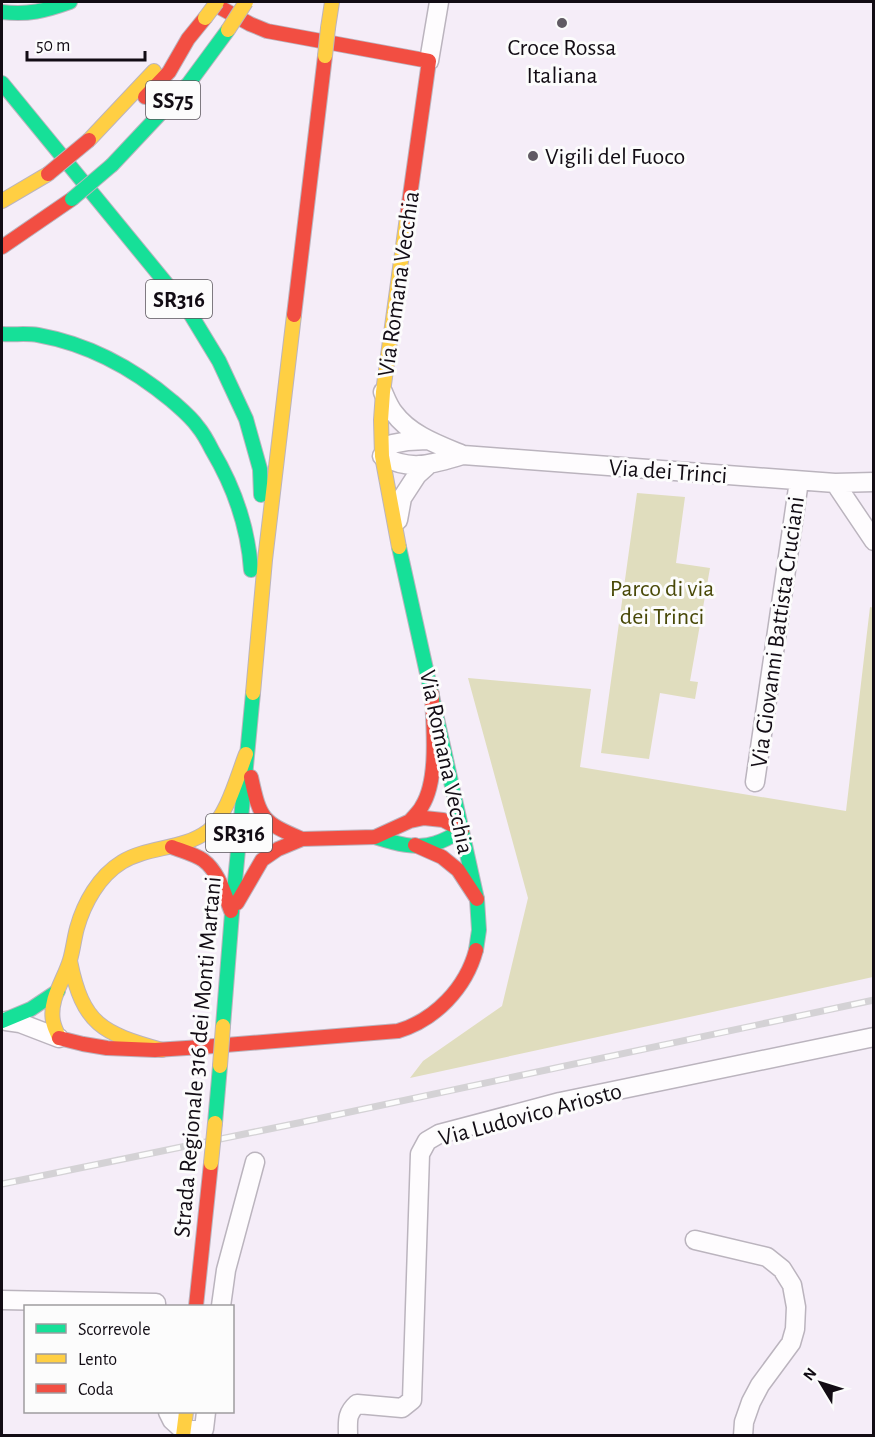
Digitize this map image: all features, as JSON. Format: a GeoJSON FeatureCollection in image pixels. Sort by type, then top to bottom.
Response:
{"type":"FeatureCollection","features":[{"type":"Feature","properties":{"kind":"main road"},"geometry":{"type":"LineString","coordinates":[[2,12],[21,15],[43,12],[70,2]]}},
{"type":"Feature","properties":{"kind":"main road"},"geometry":{"type":"LineString","coordinates":[[209,2],[267,31],[429,61]]}},
{"type":"Feature","properties":{"kind":"main road","name":"SS75"},"geometry":{"type":"LineString","coordinates":[[2,201],[51,182],[91,146],[169,72],[188,39],[217,2]]}},
{"type":"Feature","properties":{"kind":"main road","name":"SS75"},"geometry":{"type":"LineString","coordinates":[[2,247],[72,199],[112,165],[189,82],[246,2]]}},
{"type":"Feature","properties":{"kind":"main road","name":"SR316"},"geometry":{"type":"LineString","coordinates":[[265,560],[332,2]]}},
{"type":"Feature","properties":{"kind":"main road","name":"Via Romana Vecchia"},"geometry":{"type":"LineString","coordinates":[[59,1038],[82,1045],[104,1048],[162,1050],[398,1031],[417,1024],[435,1012],[450,998],[463,980],[471,963],[478,943],[477,899],[396,531],[382,456],[383,392],[429,61]]}},
{"type":"Feature","properties":{"kind":"main road","name":"SR316"},"geometry":{"type":"LineString","coordinates":[[2,83],[188,310],[219,361],[246,419],[260,469],[265,560]]}},
{"type":"Feature","properties":{"kind":"main road","name":"SR316"},"geometry":{"type":"LineString","coordinates":[[2,334],[36,335],[82,347],[131,370],[159,390],[197,424],[235,493],[246,526],[251,560],[253,693]]}},
{"type":"Feature","properties":{"kind":"main road","name":"Strada Regionale 316 dei Monti Martani"},"geometry":{"type":"LineString","coordinates":[[196,1305],[215,1123],[265,560]]}},
{"type":"Feature","properties":{"kind":"main road"},"geometry":{"type":"LineString","coordinates":[[410,821],[424,805],[431,785],[432,694]]}},
{"type":"Feature","properties":{"kind":"main road"},"geometry":{"type":"LineString","coordinates":[[246,754],[254,798],[262,816],[275,828],[302,839]]}},
{"type":"Feature","properties":{"kind":"main road"},"geometry":{"type":"LineString","coordinates":[[59,1038],[52,1020],[53,1010],[70,961],[77,925],[90,896],[121,862],[153,849],[172,847],[196,838],[209,830],[222,813],[246,754]]}},
{"type":"Feature","properties":{"kind":"main road"},"geometry":{"type":"LineString","coordinates":[[375,837],[410,821],[424,818],[443,820],[462,830]]}},
{"type":"Feature","properties":{"kind":"main road"},"geometry":{"type":"LineString","coordinates":[[232,913],[262,860],[278,849],[302,839],[375,837],[396,844],[433,845],[462,830]]}},
{"type":"Feature","properties":{"kind":"main road"},"geometry":{"type":"LineString","coordinates":[[415,845],[442,857],[458,870],[477,899]]}},
{"type":"Feature","properties":{"kind":"main road"},"geometry":{"type":"LineString","coordinates":[[172,847],[204,861],[219,879],[232,913]]}},
{"type":"Feature","properties":{"kind":"main road"},"geometry":{"type":"LineString","coordinates":[[70,961],[76,989],[85,1009],[95,1022],[123,1039],[162,1050]]}},
{"type":"Feature","properties":{"kind":"main road"},"geometry":{"type":"LineString","coordinates":[[59,1038],[71,1017],[75,1005],[76,989]]}},
{"type":"Feature","properties":{"kind":"main road"},"geometry":{"type":"LineString","coordinates":[[2,1021],[22,1015],[44,1003],[58,991]]}},
{"type":"Feature","properties":{"kind":"main road"},"geometry":{"type":"LineString","coordinates":[[184,1434],[186,1413]]}},
{"type":"Feature","properties":{"kind":"street","name":"Via Romana Vecchia"},"geometry":{"type":"LineString","coordinates":[[429,61],[439,2]]}},
{"type":"Feature","properties":{"kind":"street","name":"Via dei Trinci"},"geometry":{"type":"LineString","coordinates":[[383,392],[394,414],[409,427],[427,440],[463,455],[799,481],[873,483]]}},
{"type":"Feature","properties":{"kind":"street","name":"Via dei Trinci"},"geometry":{"type":"LineString","coordinates":[[427,440],[392,444],[382,456],[395,462],[427,465],[463,455]]}},
{"type":"Feature","properties":{"kind":"street"},"geometry":{"type":"LineString","coordinates":[[396,531],[402,498],[417,475],[427,465]]}},
{"type":"Feature","properties":{"kind":"street","name":"Via Giovanni Battista Cruciani"},"geometry":{"type":"LineString","coordinates":[[755,782],[799,481]]}},
{"type":"Feature","properties":{"kind":"street"},"geometry":{"type":"LineString","coordinates":[[835,483],[873,541]]}},
{"type":"Feature","properties":{"kind":"street","name":"Via Romana Vecchia"},"geometry":{"type":"LineString","coordinates":[[2,1021],[20,1023],[59,1038]]}},
{"type":"Feature","properties":{"kind":"street","name":"Via Ludovico Ariosto"},"geometry":{"type":"LineString","coordinates":[[348,1427],[351,1410],[357,1404],[402,1408],[412,1400],[420,1154],[427,1141],[439,1134],[561,1102],[873,1037]]}},
{"type":"Feature","properties":{"kind":"street"},"geometry":{"type":"LineString","coordinates":[[221,1305],[226,1270],[255,1162]]}},
{"type":"Feature","properties":{"kind":"street"},"geometry":{"type":"LineString","coordinates":[[695,1240],[767,1257],[783,1269],[792,1285],[796,1307],[795,1329],[791,1343],[760,1385],[751,1402],[744,1422],[743,1436]]}},
{"type":"Feature","properties":{"kind":"street"},"geometry":{"type":"LineString","coordinates":[[2,1300],[156,1303],[156,1305]]}},
{"type":"Feature","properties":{"kind":"street"},"geometry":{"type":"LineString","coordinates":[[168,1413],[184,1434],[204,1429],[206,1413]]}},
{"type":"Feature","properties":{"kind":"green space","name":"Parco di via dei Trinci"},"geometry":{"type":"Polygon","coordinates":[[[637,493],[685,497],[676,563],[710,568],[690,681],[698,682],[695,699],[660,693],[649,759],[601,753],[637,493]]]}},
{"type":"Feature","properties":{"kind":"green space"},"geometry":{"type":"Polygon","coordinates":[[[870,607],[874,608],[873,977],[410,1078],[423,1061],[502,1006],[528,898],[468,678],[591,689],[580,767],[846,811],[870,607]]]}},
{"type":"Feature","properties":{"kind":"railway"},"geometry":{"type":"LineString","coordinates":[[2,1184],[874,1000]]}},
{"type":"Feature","properties":{"kind":"traffic: fast"},"geometry":{"type":"LineString","coordinates":[[2,12],[36,12],[70,2]]}},
{"type":"Feature","properties":{"kind":"traffic: fast"},"geometry":{"type":"LineString","coordinates":[[112,165],[189,83],[228,30]]}},
{"type":"Feature","properties":{"kind":"traffic: fast"},"geometry":{"type":"LineString","coordinates":[[2,83],[188,310],[219,361],[246,419],[260,469],[261,495]]}},
{"type":"Feature","properties":{"kind":"traffic: fast"},"geometry":{"type":"LineString","coordinates":[[72,199],[112,165]]}},
{"type":"Feature","properties":{"kind":"traffic: fast"},"geometry":{"type":"LineString","coordinates":[[2,334],[38,335],[92,351],[142,378],[186,413],[206,438],[239,507],[247,538],[251,570]]}},
{"type":"Feature","properties":{"kind":"traffic: fast"},"geometry":{"type":"LineString","coordinates":[[399,547],[477,899],[479,930],[476,950]]}},
{"type":"Feature","properties":{"kind":"traffic: fast"},"geometry":{"type":"LineString","coordinates":[[223,1026],[253,693]]}},
{"type":"Feature","properties":{"kind":"traffic: fast"},"geometry":{"type":"LineString","coordinates":[[375,837],[421,846],[440,842],[462,830]]}},
{"type":"Feature","properties":{"kind":"traffic: fast"},"geometry":{"type":"LineString","coordinates":[[2,1021],[31,1009],[58,991]]}},
{"type":"Feature","properties":{"kind":"traffic: fast"},"geometry":{"type":"LineString","coordinates":[[215,1123],[220,1066]]}},
{"type":"Feature","properties":{"kind":"traffic: slow"},"geometry":{"type":"LineString","coordinates":[[205,18],[217,2]]}},
{"type":"Feature","properties":{"kind":"traffic: slow"},"geometry":{"type":"LineString","coordinates":[[228,30],[246,2]]}},
{"type":"Feature","properties":{"kind":"traffic: slow"},"geometry":{"type":"LineString","coordinates":[[328,28],[332,2]]}},
{"type":"Feature","properties":{"kind":"traffic: slow"},"geometry":{"type":"LineString","coordinates":[[325,56],[328,28]]}},
{"type":"Feature","properties":{"kind":"traffic: slow"},"geometry":{"type":"LineString","coordinates":[[89,140],[154,71]]}},
{"type":"Feature","properties":{"kind":"traffic: slow"},"geometry":{"type":"LineString","coordinates":[[2,201],[48,174]]}},
{"type":"Feature","properties":{"kind":"traffic: slow"},"geometry":{"type":"LineString","coordinates":[[399,547],[382,456],[381,420],[407,217]]}},
{"type":"Feature","properties":{"kind":"traffic: slow"},"geometry":{"type":"LineString","coordinates":[[253,693],[265,560],[294,315]]}},
{"type":"Feature","properties":{"kind":"traffic: slow"},"geometry":{"type":"LineString","coordinates":[[59,1038],[53,1021],[53,1005],[70,960],[76,932],[88,900],[106,875],[122,862],[143,853],[188,842],[208,831],[226,806],[246,754]]}},
{"type":"Feature","properties":{"kind":"traffic: slow"},"geometry":{"type":"LineString","coordinates":[[70,961],[81,1000],[98,1023],[124,1038],[162,1050]]}},
{"type":"Feature","properties":{"kind":"traffic: slow"},"geometry":{"type":"LineString","coordinates":[[220,1066],[223,1026]]}},
{"type":"Feature","properties":{"kind":"traffic: slow"},"geometry":{"type":"LineString","coordinates":[[211,1163],[215,1123]]}},
{"type":"Feature","properties":{"kind":"traffic: slow"},"geometry":{"type":"LineString","coordinates":[[183,1436],[186,1413]]}},
{"type":"Feature","properties":{"kind":"traffic: jam"},"geometry":{"type":"LineString","coordinates":[[221,8],[267,31],[429,61],[407,217]]}},
{"type":"Feature","properties":{"kind":"traffic: jam"},"geometry":{"type":"LineString","coordinates":[[145,97],[169,72],[188,39],[205,18]]}},
{"type":"Feature","properties":{"kind":"traffic: jam"},"geometry":{"type":"LineString","coordinates":[[294,315],[325,56]]}},
{"type":"Feature","properties":{"kind":"traffic: jam"},"geometry":{"type":"LineString","coordinates":[[48,174],[89,140]]}},
{"type":"Feature","properties":{"kind":"traffic: jam"},"geometry":{"type":"LineString","coordinates":[[2,247],[72,199]]}},
{"type":"Feature","properties":{"kind":"traffic: jam"},"geometry":{"type":"LineString","coordinates":[[410,821],[422,806],[431,781],[434,752],[432,694]]}},
{"type":"Feature","properties":{"kind":"traffic: jam"},"geometry":{"type":"LineString","coordinates":[[251,777],[257,802],[265,817],[278,828],[302,839]]}},
{"type":"Feature","properties":{"kind":"traffic: jam"},"geometry":{"type":"LineString","coordinates":[[237,903],[262,860],[278,849],[302,839],[375,837],[410,821],[424,818],[443,820],[462,830]]}},
{"type":"Feature","properties":{"kind":"traffic: jam"},"geometry":{"type":"LineString","coordinates":[[415,845],[442,857],[458,870],[477,899]]}},
{"type":"Feature","properties":{"kind":"traffic: jam"},"geometry":{"type":"LineString","coordinates":[[172,847],[196,856],[209,865],[220,883],[231,911]]}},
{"type":"Feature","properties":{"kind":"traffic: jam"},"geometry":{"type":"LineString","coordinates":[[59,1038],[107,1048],[155,1050],[398,1031],[424,1019],[447,1001],[465,977],[476,950]]}},
{"type":"Feature","properties":{"kind":"traffic: jam"},"geometry":{"type":"LineString","coordinates":[[196,1305],[211,1163]]}},
{"type":"Feature","properties":{"kind":"place","name":"Croce Rossa Italiana"},"geometry":{"type":"Point","coordinates":[562,23]}},
{"type":"Feature","properties":{"kind":"place","name":"Vigili del Fuoco"},"geometry":{"type":"Point","coordinates":[533,156]}}]}
